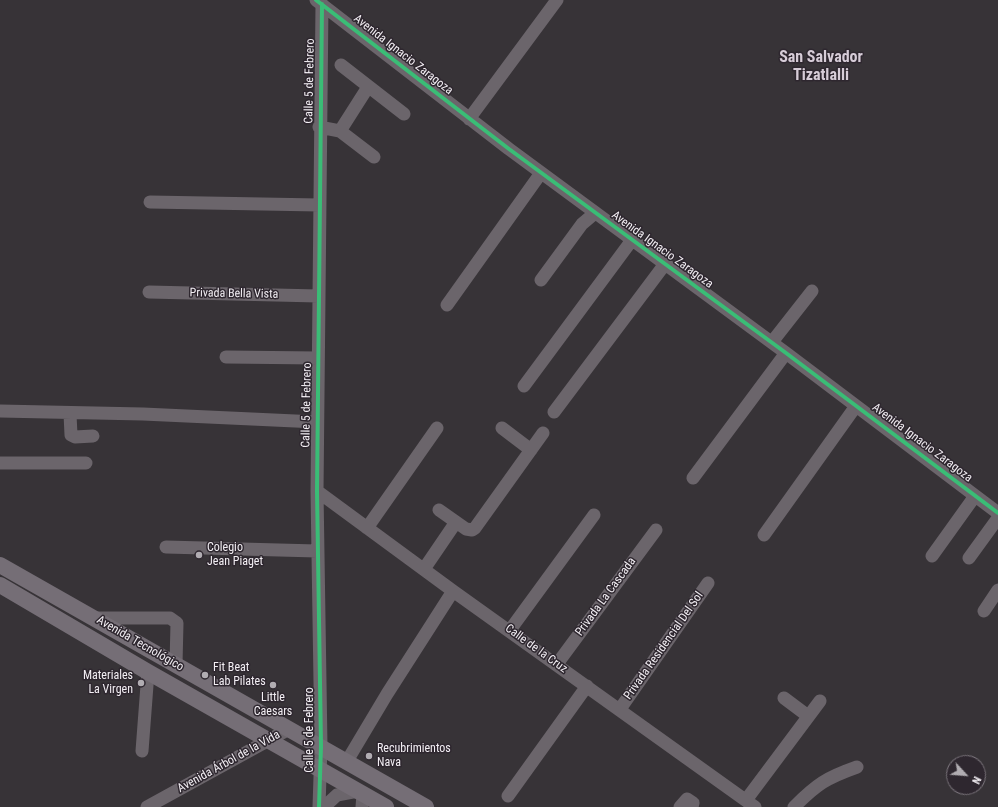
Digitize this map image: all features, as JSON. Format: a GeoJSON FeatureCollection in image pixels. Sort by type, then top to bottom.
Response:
{"type":"FeatureCollection","features":[{"type":"Feature","properties":{"kind":"main road","name":"Avenida Tecnológico"},"geometry":{"type":"LineString","coordinates":[[0,565],[426,807]]}},
{"type":"Feature","properties":{"kind":"main road","name":"Avenida Tecnológico"},"geometry":{"type":"LineString","coordinates":[[0,585],[148,672],[269,740],[320,770],[361,797],[386,807]]}},
{"type":"Feature","properties":{"kind":"street"},"geometry":{"type":"LineString","coordinates":[[469,119],[557,0]]}},
{"type":"Feature","properties":{"kind":"street","name":"Avenida Ignacio Zaragoza"},"geometry":{"type":"LineString","coordinates":[[321,1],[469,119],[772,342],[998,513]]}},
{"type":"Feature","properties":{"kind":"street","name":"Calle 5 de Febrero"},"geometry":{"type":"LineString","coordinates":[[319,807],[321,746],[317,551],[317,422],[321,1]]}},
{"type":"Feature","properties":{"kind":"street"},"geometry":{"type":"LineString","coordinates":[[341,65],[404,114]]}},
{"type":"Feature","properties":{"kind":"street"},"geometry":{"type":"LineString","coordinates":[[340,131],[368,87]]}},
{"type":"Feature","properties":{"kind":"street"},"geometry":{"type":"LineString","coordinates":[[319,127],[340,131],[374,157]]}},
{"type":"Feature","properties":{"kind":"street"},"geometry":{"type":"LineString","coordinates":[[446,305],[541,173]]}},
{"type":"Feature","properties":{"kind":"street"},"geometry":{"type":"LineString","coordinates":[[150,202],[319,205]]}},
{"type":"Feature","properties":{"kind":"street"},"geometry":{"type":"LineString","coordinates":[[541,280],[582,224],[595,213]]}},
{"type":"Feature","properties":{"kind":"street"},"geometry":{"type":"LineString","coordinates":[[524,386],[632,240]]}},
{"type":"Feature","properties":{"kind":"street"},"geometry":{"type":"LineString","coordinates":[[554,412],[665,264]]}},
{"type":"Feature","properties":{"kind":"street"},"geometry":{"type":"LineString","coordinates":[[772,342],[812,291]]}},
{"type":"Feature","properties":{"kind":"street","name":"Privada Bella Vista"},"geometry":{"type":"LineString","coordinates":[[149,292],[318,296]]}},
{"type":"Feature","properties":{"kind":"street"},"geometry":{"type":"LineString","coordinates":[[693,478],[786,353]]}},
{"type":"Feature","properties":{"kind":"street"},"geometry":{"type":"LineString","coordinates":[[226,357],[318,358]]}},
{"type":"Feature","properties":{"kind":"street"},"geometry":{"type":"LineString","coordinates":[[764,535],[856,406]]}},
{"type":"Feature","properties":{"kind":"street"},"geometry":{"type":"LineString","coordinates":[[0,411],[70,414],[143,414],[317,422]]}},
{"type":"Feature","properties":{"kind":"street"},"geometry":{"type":"LineString","coordinates":[[70,414],[71,435],[75,437],[93,436]]}},
{"type":"Feature","properties":{"kind":"street"},"geometry":{"type":"LineString","coordinates":[[367,528],[437,428]]}},
{"type":"Feature","properties":{"kind":"street"},"geometry":{"type":"LineString","coordinates":[[502,428],[531,450]]}},
{"type":"Feature","properties":{"kind":"street"},"geometry":{"type":"LineString","coordinates":[[439,510],[469,530],[475,528],[543,433]]}},
{"type":"Feature","properties":{"kind":"street"},"geometry":{"type":"LineString","coordinates":[[0,463],[86,463]]}},
{"type":"Feature","properties":{"kind":"street","name":"Calle de la Cruz"},"geometry":{"type":"LineString","coordinates":[[317,490],[454,592],[510,630],[751,804]]}},
{"type":"Feature","properties":{"kind":"street"},"geometry":{"type":"LineString","coordinates":[[932,556],[975,496]]}},
{"type":"Feature","properties":{"kind":"street"},"geometry":{"type":"LineString","coordinates":[[510,630],[594,515]]}},
{"type":"Feature","properties":{"kind":"street"},"geometry":{"type":"LineString","coordinates":[[969,558],[998,518]]}},
{"type":"Feature","properties":{"kind":"street"},"geometry":{"type":"LineString","coordinates":[[424,569],[456,522]]}},
{"type":"Feature","properties":{"kind":"street","name":"Privada La Cascada"},"geometry":{"type":"LineString","coordinates":[[557,664],[656,530]]}},
{"type":"Feature","properties":{"kind":"street"},"geometry":{"type":"LineString","coordinates":[[166,547],[317,551]]}},
{"type":"Feature","properties":{"kind":"street","name":"Privada Residencial Del Sol"},"geometry":{"type":"LineString","coordinates":[[620,709],[708,583]]}},
{"type":"Feature","properties":{"kind":"street"},"geometry":{"type":"LineString","coordinates":[[984,611],[998,590]]}},
{"type":"Feature","properties":{"kind":"street"},"geometry":{"type":"LineString","coordinates":[[347,761],[387,694],[454,592]]}},
{"type":"Feature","properties":{"kind":"street"},"geometry":{"type":"LineString","coordinates":[[95,618],[170,618],[177,623],[176,664]]}},
{"type":"Feature","properties":{"kind":"street"},"geometry":{"type":"LineString","coordinates":[[142,752],[148,672]]}},
{"type":"Feature","properties":{"kind":"street"},"geometry":{"type":"LineString","coordinates":[[508,796],[587,686]]}},
{"type":"Feature","properties":{"kind":"street"},"geometry":{"type":"LineString","coordinates":[[784,698],[808,716]]}},
{"type":"Feature","properties":{"kind":"street"},"geometry":{"type":"LineString","coordinates":[[751,804],[820,700]]}},
{"type":"Feature","properties":{"kind":"street","name":"Avenida Árbol de la Vida"},"geometry":{"type":"LineString","coordinates":[[147,807],[289,729]]}},
{"type":"Feature","properties":{"kind":"street"},"geometry":{"type":"LineString","coordinates":[[794,807],[809,791],[829,777],[857,768]]}},
{"type":"Feature","properties":{"kind":"street"},"geometry":{"type":"LineString","coordinates":[[324,807],[337,795],[361,797]]}},
{"type":"Feature","properties":{"kind":"street"},"geometry":{"type":"LineString","coordinates":[[680,807],[688,799],[693,802],[692,807]]}},
{"type":"Feature","properties":{"kind":"cycle path"},"geometry":{"type":"LineString","coordinates":[[316,0],[509,149],[786,353],[998,513]]}},
{"type":"Feature","properties":{"kind":"cycle path"},"geometry":{"type":"LineString","coordinates":[[319,807],[321,746],[317,491],[322,4]]}},
{"type":"Feature","properties":{"kind":"place","name":"Colegio Jean Piaget"},"geometry":{"type":"Point","coordinates":[199,555]}},
{"type":"Feature","properties":{"kind":"place","name":"Fit Beat Lab Pilates"},"geometry":{"type":"Point","coordinates":[205,675]}},
{"type":"Feature","properties":{"kind":"place","name":"Materiales La Virgen"},"geometry":{"type":"Point","coordinates":[141,683]}},
{"type":"Feature","properties":{"kind":"place","name":"Little Caesars"},"geometry":{"type":"Point","coordinates":[273,685]}},
{"type":"Feature","properties":{"kind":"place","name":"Recubrimientos Nava"},"geometry":{"type":"Point","coordinates":[369,756]}},
{"type":"Feature","properties":{"kind":"district","name":"San Salvador Tizatlalli"},"geometry":{"type":"Point","coordinates":[821,67]}}]}
